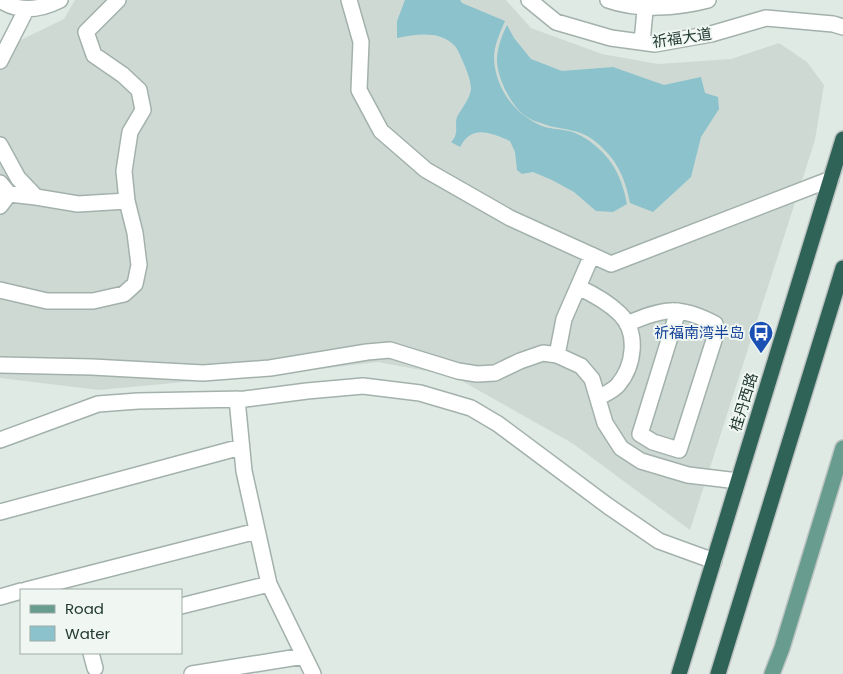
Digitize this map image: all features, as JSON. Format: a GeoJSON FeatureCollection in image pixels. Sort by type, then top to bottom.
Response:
{"type":"FeatureCollection","features":[{"type":"Feature","properties":{"kind":"highway","name":"桂丹西路"},"geometry":{"type":"LineString","coordinates":[[679,674],[843,139]]}},
{"type":"Feature","properties":{"kind":"highway"},"geometry":{"type":"LineString","coordinates":[[718,674],[843,268]]}},
{"type":"Feature","properties":{"kind":"main road"},"geometry":{"type":"LineString","coordinates":[[772,674],[782,648],[843,448]]}},
{"type":"Feature","properties":{"kind":"street"},"geometry":{"type":"LineString","coordinates":[[0,0],[8,5],[26,10],[46,7],[60,0]]}},
{"type":"Feature","properties":{"kind":"street"},"geometry":{"type":"LineString","coordinates":[[0,290],[47,301],[93,301],[124,294],[135,284],[139,265],[135,233],[127,201],[124,171],[130,132],[143,110],[139,90],[124,75],[94,55],[86,32],[118,0]]}},
{"type":"Feature","properties":{"kind":"street"},"geometry":{"type":"LineString","coordinates":[[349,0],[361,42],[359,90],[381,131],[426,170],[510,218],[611,264],[831,179]]}},
{"type":"Feature","properties":{"kind":"street","name":"祈福大道"},"geometry":{"type":"LineString","coordinates":[[529,0],[556,22],[611,38],[655,44],[711,34],[766,18],[832,24],[843,27]]}},
{"type":"Feature","properties":{"kind":"street"},"geometry":{"type":"LineString","coordinates":[[608,0],[618,4],[646,3],[659,8],[708,0]]}},
{"type":"Feature","properties":{"kind":"street"},"geometry":{"type":"LineString","coordinates":[[642,42],[646,3]]}},
{"type":"Feature","properties":{"kind":"street"},"geometry":{"type":"LineString","coordinates":[[0,61],[26,10]]}},
{"type":"Feature","properties":{"kind":"street"},"geometry":{"type":"LineString","coordinates":[[0,145],[18,178],[36,196]]}},
{"type":"Feature","properties":{"kind":"street"},"geometry":{"type":"LineString","coordinates":[[0,206],[4,188],[78,204],[127,201]]}},
{"type":"Feature","properties":{"kind":"street"},"geometry":{"type":"LineString","coordinates":[[557,355],[564,319],[592,255]]}},
{"type":"Feature","properties":{"kind":"street"},"geometry":{"type":"LineString","coordinates":[[578,287],[600,297],[621,315],[631,331],[632,352],[626,372],[616,387],[598,398]]}},
{"type":"Feature","properties":{"kind":"street"},"geometry":{"type":"LineString","coordinates":[[627,324],[666,310],[678,311],[699,316],[714,324],[715,337],[679,450],[653,442],[640,434],[678,311]]}},
{"type":"Feature","properties":{"kind":"street"},"geometry":{"type":"LineString","coordinates":[[0,365],[92,367],[203,373],[270,368],[390,350],[458,371],[477,374],[495,373],[543,353],[557,355],[581,366],[592,379],[606,423],[621,448],[642,461],[688,475],[738,481]]}},
{"type":"Feature","properties":{"kind":"street"},"geometry":{"type":"LineString","coordinates":[[0,440],[98,404],[138,401],[237,399],[363,386],[420,393],[471,408],[498,424],[608,506],[659,541],[714,561]]}},
{"type":"Feature","properties":{"kind":"street"},"geometry":{"type":"LineString","coordinates":[[237,399],[244,472],[269,584],[313,674]]}},
{"type":"Feature","properties":{"kind":"street"},"geometry":{"type":"LineString","coordinates":[[0,512],[241,447]]}},
{"type":"Feature","properties":{"kind":"street"},"geometry":{"type":"LineString","coordinates":[[34,589],[74,584],[257,531]]}},
{"type":"Feature","properties":{"kind":"street"},"geometry":{"type":"LineString","coordinates":[[182,606],[269,584]]}},
{"type":"Feature","properties":{"kind":"street"},"geometry":{"type":"LineString","coordinates":[[0,597],[20,592]]}},
{"type":"Feature","properties":{"kind":"street"},"geometry":{"type":"LineString","coordinates":[[91,654],[95,668]]}},
{"type":"Feature","properties":{"kind":"street"},"geometry":{"type":"LineString","coordinates":[[192,674],[304,656]]}},
{"type":"Feature","properties":{"kind":"shaded area"},"geometry":{"type":"Polygon","coordinates":[[[75,0],[506,0],[531,28],[602,54],[658,64],[731,59],[779,43],[807,62],[824,85],[815,140],[690,530],[572,443],[453,376],[378,362],[99,390],[0,378],[0,50],[64,19],[75,0]]]}},
{"type":"Feature","properties":{"kind":"water"},"geometry":{"type":"Polygon","coordinates":[[[405,0],[460,0],[462,3],[505,21],[496,44],[494,58],[498,80],[508,99],[515,108],[532,121],[545,127],[577,134],[590,141],[606,156],[616,170],[627,204],[613,212],[596,211],[574,192],[552,180],[533,172],[522,174],[517,170],[515,152],[510,141],[496,135],[482,132],[470,135],[460,147],[451,142],[456,132],[457,117],[470,93],[469,76],[458,50],[442,37],[428,34],[397,38],[397,21],[405,0]]]}},
{"type":"Feature","properties":{"kind":"water"},"geometry":{"type":"Polygon","coordinates":[[[507,25],[514,38],[531,59],[562,71],[613,67],[664,85],[701,77],[705,93],[718,97],[719,109],[701,137],[691,177],[653,212],[630,203],[618,167],[607,152],[592,139],[574,131],[530,119],[510,99],[497,65],[500,41],[507,25]]]}},
{"type":"Feature","properties":{"kind":"place","name":"祈福南湾半岛"},"geometry":{"type":"Point","coordinates":[761,354]}}]}
